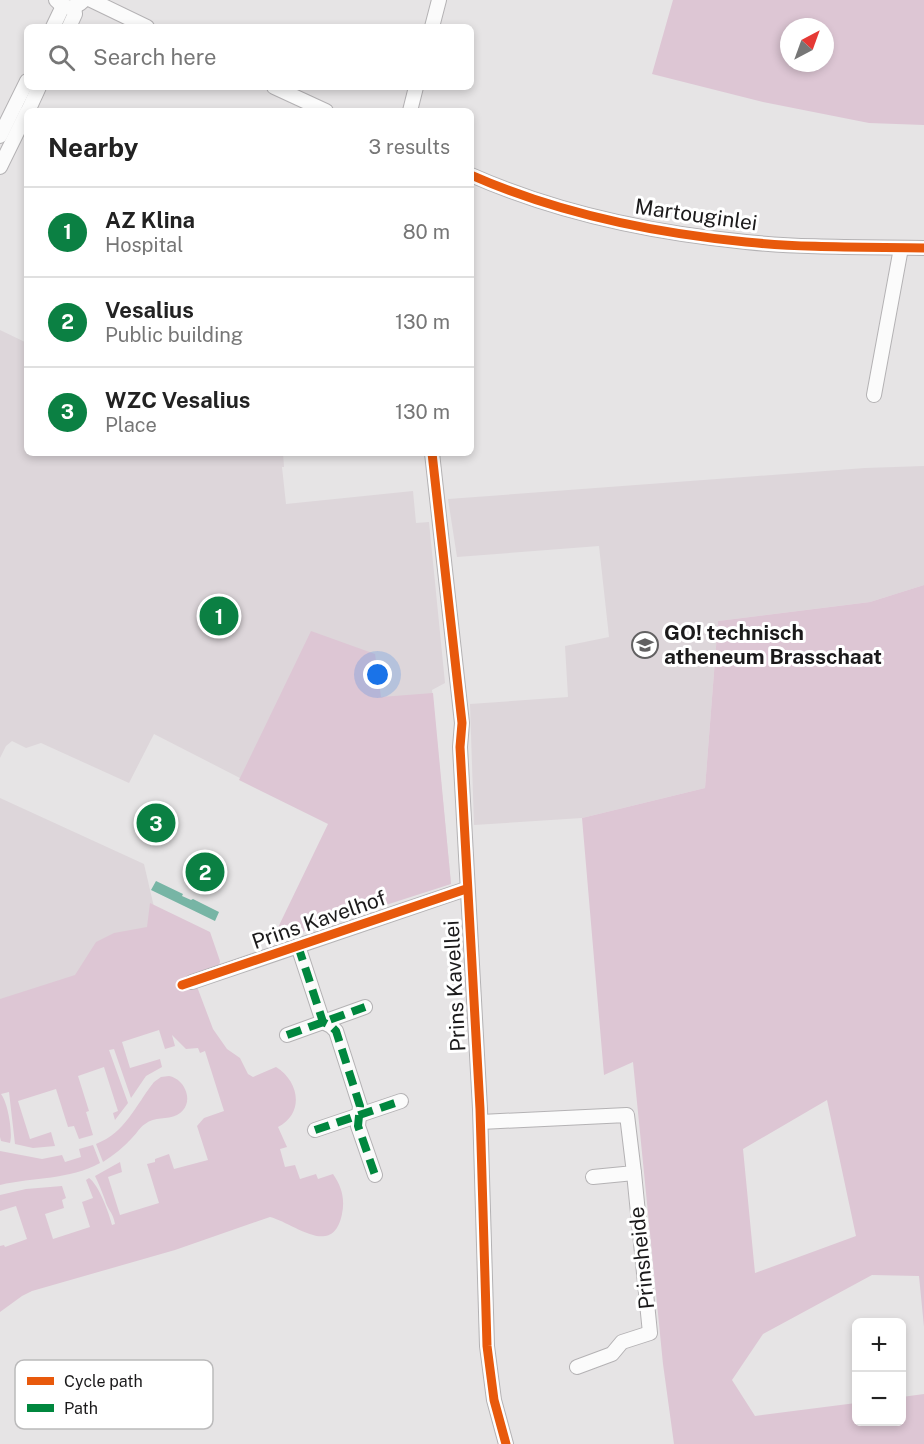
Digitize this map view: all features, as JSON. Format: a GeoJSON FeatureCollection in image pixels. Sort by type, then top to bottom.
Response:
{"type":"FeatureCollection","features":[{"type":"Feature","properties":{"kind":"street"},"geometry":{"type":"LineString","coordinates":[[91,0],[141,24]]}},
{"type":"Feature","properties":{"kind":"street"},"geometry":{"type":"LineString","coordinates":[[433,24],[439,0]]}},
{"type":"Feature","properties":{"kind":"street"},"geometry":{"type":"LineString","coordinates":[[55,24],[69,3],[75,14],[70,24]]}},
{"type":"Feature","properties":{"kind":"street"},"geometry":{"type":"LineString","coordinates":[[0,136],[24,87]]}},
{"type":"Feature","properties":{"kind":"street"},"geometry":{"type":"LineString","coordinates":[[29,108],[38,90]]}},
{"type":"Feature","properties":{"kind":"street"},"geometry":{"type":"LineString","coordinates":[[280,90],[320,108]]}},
{"type":"Feature","properties":{"kind":"street"},"geometry":{"type":"LineString","coordinates":[[411,108],[415,90]]}},
{"type":"Feature","properties":{"kind":"street"},"geometry":{"type":"LineString","coordinates":[[0,167],[24,118]]}},
{"type":"Feature","properties":{"kind":"street","name":"Martouginlei"},"geometry":{"type":"LineString","coordinates":[[474,177],[539,200],[605,219],[674,232],[747,242],[924,248]]}},
{"type":"Feature","properties":{"kind":"street"},"geometry":{"type":"LineString","coordinates":[[874,395],[902,248]]}},
{"type":"Feature","properties":{"kind":"street","name":"Prins Kavellei"},"geometry":{"type":"LineString","coordinates":[[432,456],[462,723],[460,747],[466,889],[472,954],[481,1122],[487,1346],[494,1400],[506,1444]]}},
{"type":"Feature","properties":{"kind":"street","name":"Prins Kavelhof"},"geometry":{"type":"LineString","coordinates":[[192,982],[466,889]]}},
{"type":"Feature","properties":{"kind":"street","name":"Prins Kavelhof"},"geometry":{"type":"LineString","coordinates":[[298,946],[323,1022],[336,1031],[360,1106],[358,1126],[375,1175]]}},
{"type":"Feature","properties":{"kind":"street"},"geometry":{"type":"LineString","coordinates":[[287,1035],[365,1007]]}},
{"type":"Feature","properties":{"kind":"street"},"geometry":{"type":"LineString","coordinates":[[315,1130],[401,1101]]}},
{"type":"Feature","properties":{"kind":"street","name":"Prinsheide"},"geometry":{"type":"LineString","coordinates":[[481,1122],[627,1115],[650,1333],[622,1342],[612,1354],[577,1367]]}},
{"type":"Feature","properties":{"kind":"street"},"geometry":{"type":"LineString","coordinates":[[592,1178],[633,1173]]}},
{"type":"Feature","properties":{"kind":"shaded area"},"geometry":{"type":"Polygon","coordinates":[[[673,0],[924,0],[924,125],[869,123],[763,102],[652,74],[673,0]]]}},
{"type":"Feature","properties":{"kind":"shaded area"},"geometry":{"type":"Polygon","coordinates":[[[0,330],[24,342],[24,456],[283,456],[284,467],[282,467],[286,504],[413,491],[416,523],[429,522],[445,683],[432,690],[451,883],[412,866],[154,734],[129,783],[41,743],[26,748],[12,741],[6,746],[0,758],[0,330]]]}},
{"type":"Feature","properties":{"kind":"shaded area","name":"GO! technisch atheneum Brasschaat"},"geometry":{"type":"Polygon","coordinates":[[[924,466],[924,585],[870,602],[718,621],[705,788],[582,818],[474,825],[470,704],[568,697],[565,646],[609,637],[599,546],[457,557],[448,499],[865,468],[924,466]]]}},
{"type":"Feature","properties":{"kind":"shaded area"},"geometry":{"type":"Polygon","coordinates":[[[924,585],[924,1327],[919,1276],[872,1275],[763,1334],[732,1380],[755,1416],[852,1404],[852,1426],[906,1426],[906,1396],[924,1394],[924,1444],[674,1444],[663,1364],[633,1062],[604,1075],[582,818],[705,788],[718,621],[870,602],[924,585]],[[827,1100],[743,1149],[755,1273],[856,1236],[827,1100]]]}},
{"type":"Feature","properties":{"kind":"shaded area"},"geometry":{"type":"Polygon","coordinates":[[[311,631],[375,654],[381,697],[433,693],[451,884],[271,942],[328,824],[239,780],[311,631]]]}},
{"type":"Feature","properties":{"kind":"shaded area"},"geometry":{"type":"Polygon","coordinates":[[[0,798],[144,864],[164,950],[0,1007],[0,798]]]}},
{"type":"Feature","properties":{"kind":"shaded area"},"geometry":{"type":"Polygon","coordinates":[[[156,881],[183,894],[182,896],[219,912],[215,921],[151,890],[156,881]]]}},
{"type":"Feature","properties":{"kind":"shaded area"},"geometry":{"type":"Polygon","coordinates":[[[150,903],[210,932],[220,961],[219,967],[193,976],[213,1029],[227,1049],[240,1058],[248,1074],[253,1077],[276,1067],[290,1080],[296,1097],[295,1106],[287,1121],[278,1127],[287,1147],[280,1149],[285,1167],[295,1165],[300,1179],[316,1174],[318,1179],[333,1174],[341,1188],[342,1214],[337,1227],[330,1234],[322,1236],[301,1231],[270,1217],[175,1250],[32,1291],[0,1312],[0,1246],[5,1247],[27,1239],[16,1206],[0,1211],[0,1195],[26,1189],[62,1186],[66,1198],[62,1200],[64,1208],[45,1214],[53,1239],[90,1227],[82,1202],[93,1198],[86,1180],[89,1178],[100,1193],[112,1225],[115,1224],[95,1176],[120,1162],[122,1172],[108,1177],[120,1215],[159,1203],[147,1164],[155,1162],[155,1159],[169,1154],[174,1169],[208,1160],[197,1126],[204,1118],[224,1111],[205,1051],[200,1053],[198,1048],[186,1049],[172,1035],[175,1046],[165,1049],[159,1030],[122,1042],[130,1068],[160,1059],[162,1067],[146,1076],[131,1098],[114,1049],[109,1050],[128,1103],[115,1120],[113,1113],[118,1111],[104,1067],[78,1076],[89,1111],[86,1112],[93,1135],[79,1139],[74,1126],[68,1127],[56,1089],[18,1101],[30,1139],[51,1132],[55,1146],[33,1148],[15,1144],[9,1092],[1,1094],[9,1118],[10,1143],[1,1141],[0,1137],[0,999],[75,975],[96,942],[114,933],[147,927],[150,903]]]}},
{"type":"Feature","properties":{"kind":"shaded area"},"geometry":{"type":"Polygon","coordinates":[[[161,1077],[175,1078],[184,1087],[187,1099],[183,1111],[177,1115],[149,1122],[122,1148],[103,1162],[96,1144],[115,1133],[123,1125],[154,1082],[161,1077]]]}},
{"type":"Feature","properties":{"kind":"shaded area"},"geometry":{"type":"Polygon","coordinates":[[[93,1145],[100,1163],[64,1175],[0,1185],[0,1151],[42,1159],[62,1155],[65,1162],[81,1157],[79,1149],[93,1145]]]}},
{"type":"Feature","properties":{"kind":"marked path"},"geometry":{"type":"LineString","coordinates":[[298,946],[323,1022],[336,1031],[360,1106],[358,1126],[375,1175]]}},
{"type":"Feature","properties":{"kind":"marked path"},"geometry":{"type":"LineString","coordinates":[[287,1035],[365,1007]]}},
{"type":"Feature","properties":{"kind":"marked path"},"geometry":{"type":"LineString","coordinates":[[315,1130],[401,1101]]}},
{"type":"Feature","properties":{"kind":"cycle path"},"geometry":{"type":"LineString","coordinates":[[474,176],[571,211],[676,233],[790,245],[924,248]]}},
{"type":"Feature","properties":{"kind":"cycle path"},"geometry":{"type":"LineString","coordinates":[[432,456],[462,723],[460,747],[480,1109],[487,1346],[494,1400],[506,1444]]}},
{"type":"Feature","properties":{"kind":"cycle path"},"geometry":{"type":"LineString","coordinates":[[182,985],[466,889]]}},
{"type":"Feature","properties":{"kind":"place","name":"AZ Klina"},"geometry":{"type":"Point","coordinates":[219,616]}},
{"type":"Feature","properties":{"kind":"place","name":"GO! technisch atheneum Brasschaat"},"geometry":{"type":"Point","coordinates":[645,645]}},
{"type":"Feature","properties":{"kind":"place","name":"WZC Vesalius"},"geometry":{"type":"Point","coordinates":[156,823]}},
{"type":"Feature","properties":{"kind":"place","name":"Vesalius"},"geometry":{"type":"Point","coordinates":[205,872]}}]}
